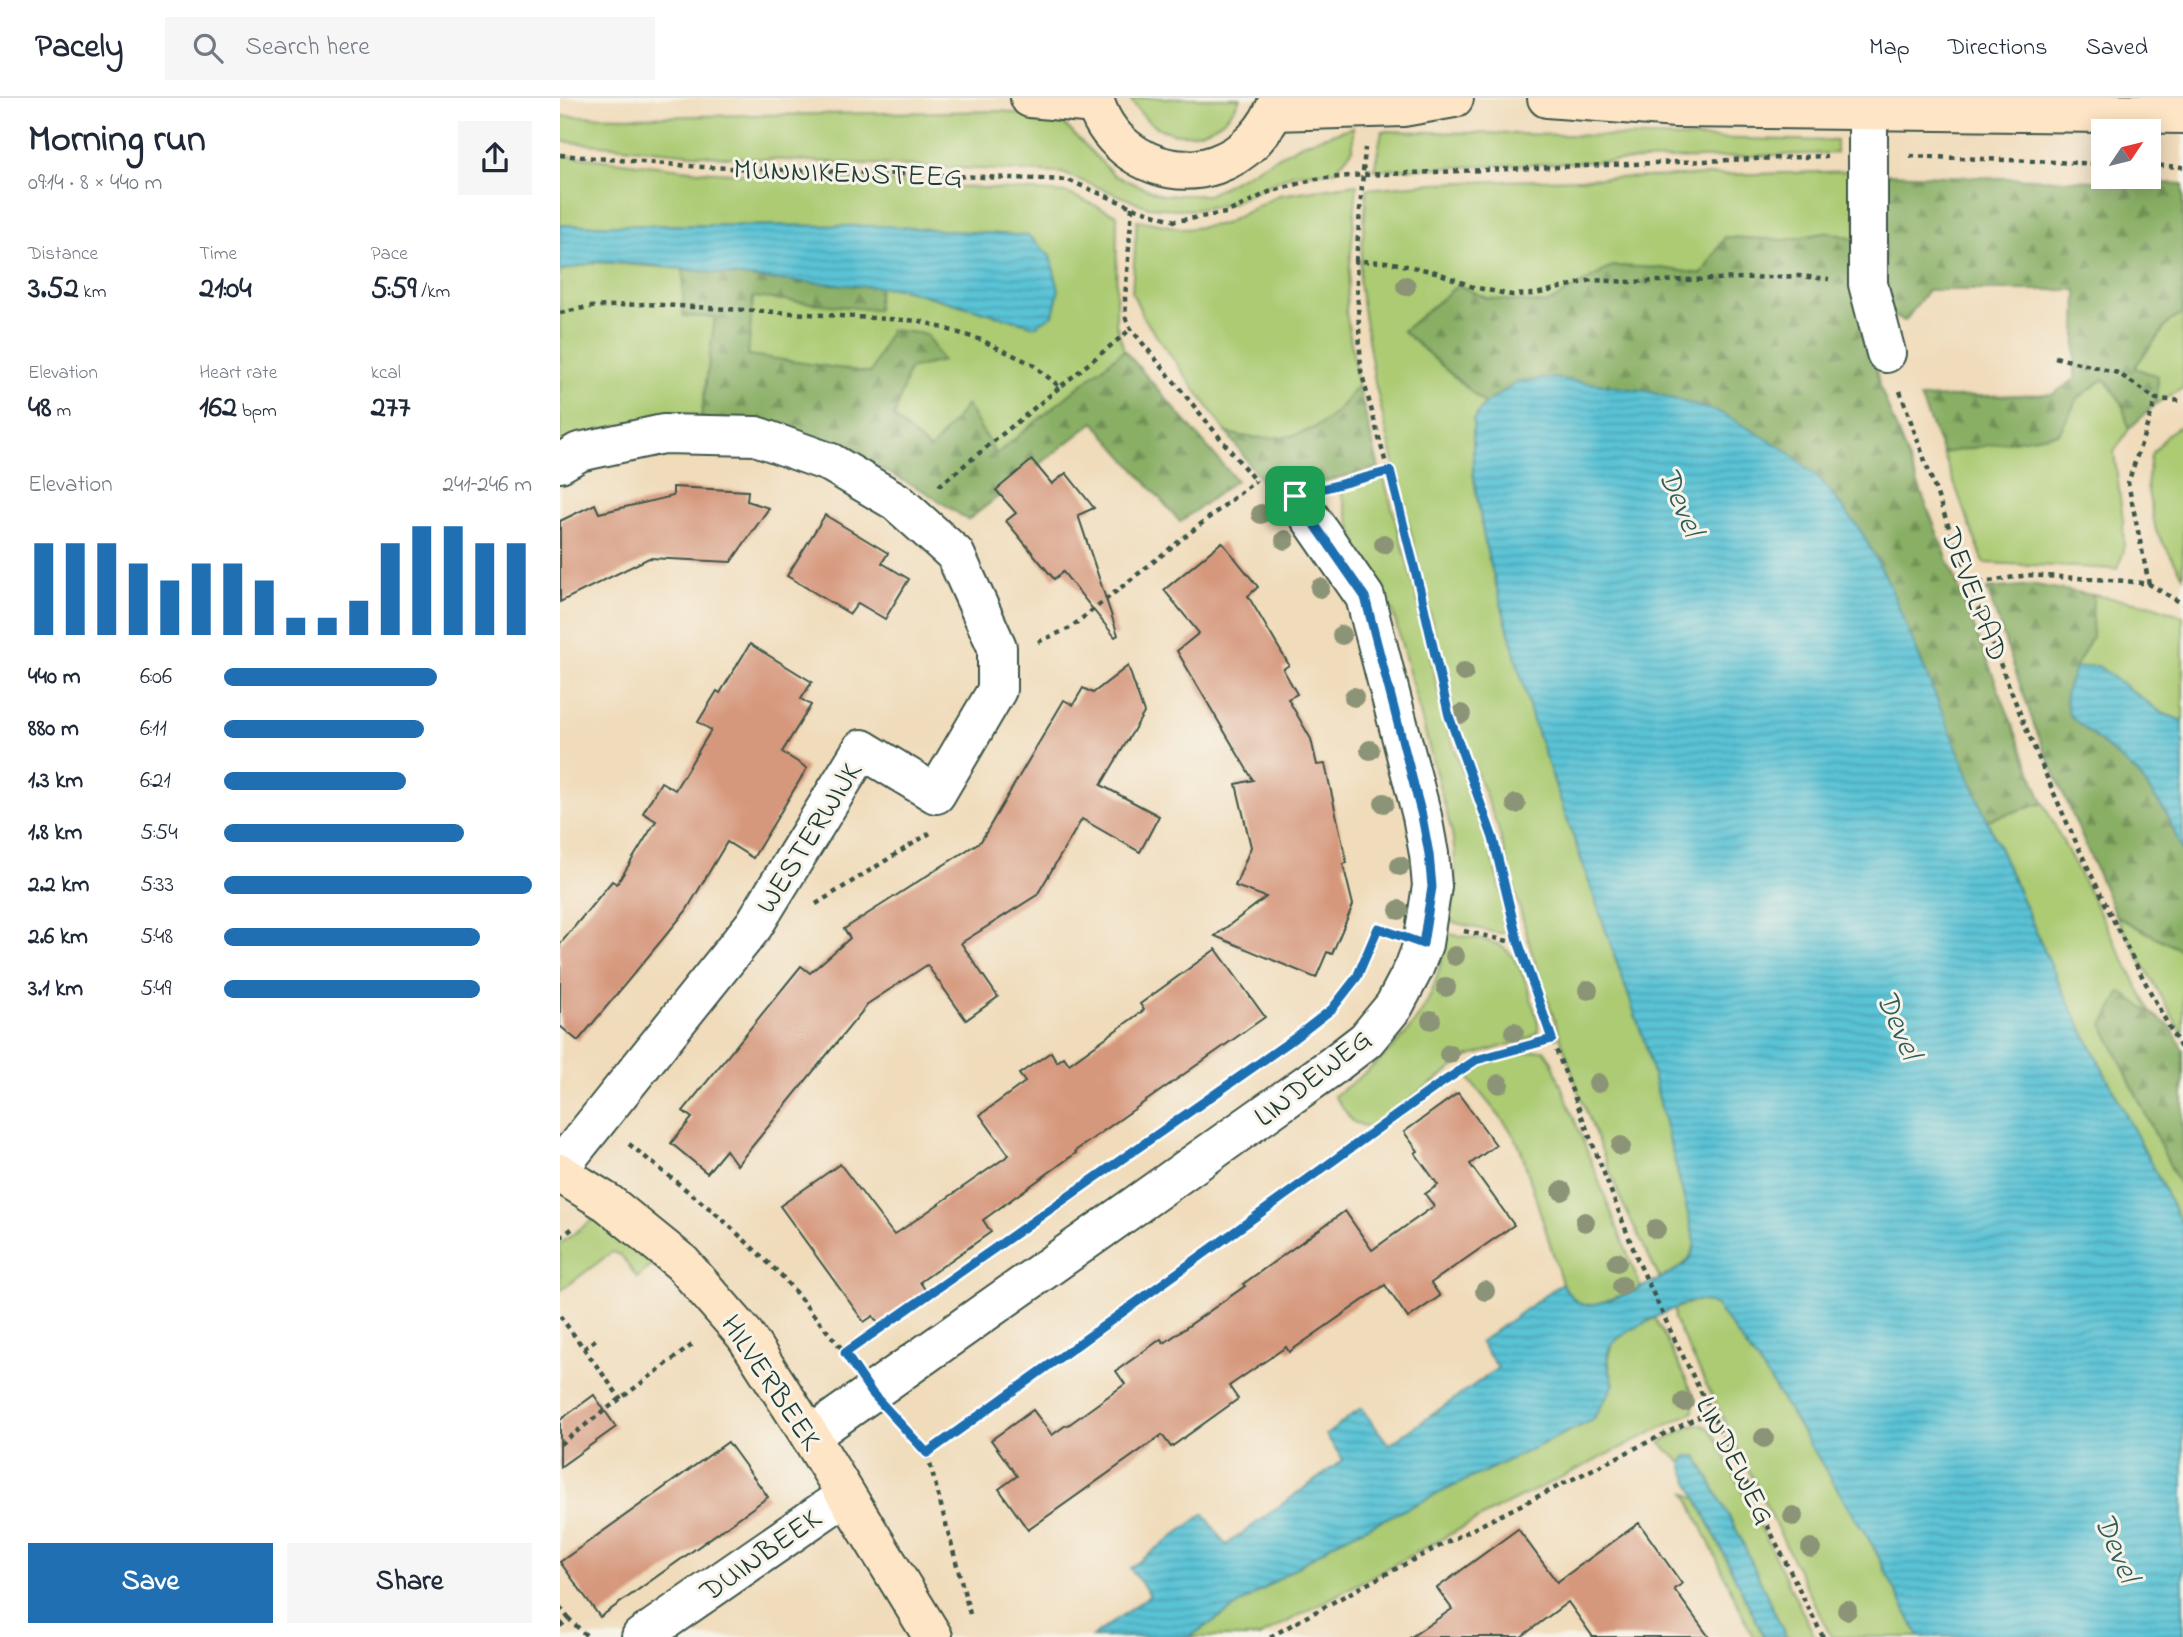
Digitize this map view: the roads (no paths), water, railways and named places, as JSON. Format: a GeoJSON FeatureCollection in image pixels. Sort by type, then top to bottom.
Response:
{"type":"FeatureCollection","features":[{"type":"Feature","properties":{"kind":"main road"},"geometry":{"type":"LineString","coordinates":[[1030,98],[1094,101],[1111,133],[1136,155],[1151,163],[1183,169],[1216,165],[1238,154],[1257,138],[1277,105],[1403,107],[1454,98]]}},
{"type":"Feature","properties":{"kind":"main road"},"geometry":{"type":"LineString","coordinates":[[1547,98],[1676,108],[1868,104],[2183,114]]}},
{"type":"Feature","properties":{"kind":"main road","name":"HILVERBEEK"},"geometry":{"type":"LineString","coordinates":[[560,1173],[608,1203],[682,1263],[745,1335],[933,1637]]}},
{"type":"Feature","properties":{"kind":"street"},"geometry":{"type":"LineString","coordinates":[[1868,104],[1868,284],[1886,353]]}},
{"type":"Feature","properties":{"kind":"street","name":"WESTERWIJK"},"geometry":{"type":"LineString","coordinates":[[560,463],[579,453],[663,434],[756,436],[831,463],[897,502],[955,554],[997,647],[997,690],[936,794],[862,749],[754,925],[560,1167]]}},
{"type":"Feature","properties":{"kind":"street","name":"LINDEWEG"},"geometry":{"type":"LineString","coordinates":[[810,1436],[1331,1068],[1366,1040],[1394,1006],[1414,968],[1425,934],[1432,887],[1427,841],[1403,738],[1365,597],[1295,496]]}},
{"type":"Feature","properties":{"kind":"street","name":"DUINBEEK"},"geometry":{"type":"LineString","coordinates":[[641,1637],[845,1496]]}},
{"type":"Feature","properties":{"kind":"water"},"geometry":{"type":"Polygon","coordinates":[[[560,225],[884,226],[1029,236],[1050,256],[1059,289],[1053,315],[1035,326],[902,289],[764,279],[650,265],[597,262],[560,271],[560,225]]]}},
{"type":"Feature","properties":{"kind":"water","name":"Devel"},"geometry":{"type":"Polygon","coordinates":[[[1553,378],[1647,391],[1721,413],[1785,449],[1823,482],[1861,531],[1887,579],[1987,820],[2060,986],[2183,1226],[2183,1637],[1919,1637],[1873,1546],[1766,1374],[1716,1306],[1699,1301],[1649,1320],[1615,1341],[1608,1356],[1614,1384],[1593,1420],[1336,1542],[1189,1637],[1092,1637],[1150,1595],[1130,1568],[1204,1514],[1226,1545],[1343,1460],[1326,1435],[1361,1408],[1389,1445],[1498,1368],[1480,1342],[1562,1283],[1580,1304],[1601,1302],[1680,1268],[1692,1253],[1695,1242],[1645,1043],[1533,721],[1485,544],[1473,473],[1473,420],[1485,404],[1518,382],[1553,378]]]}},
{"type":"Feature","properties":{"kind":"water"},"geometry":{"type":"Polygon","coordinates":[[[2098,666],[2162,713],[2183,721],[2183,854],[2168,816],[2138,774],[2069,715],[2065,695],[2075,668],[2098,666]]]}},
{"type":"Feature","properties":{"kind":"water"},"geometry":{"type":"Polygon","coordinates":[[[1687,1456],[1697,1456],[1739,1535],[1786,1637],[1764,1637],[1684,1471],[1682,1463],[1687,1456]]]}}]}
